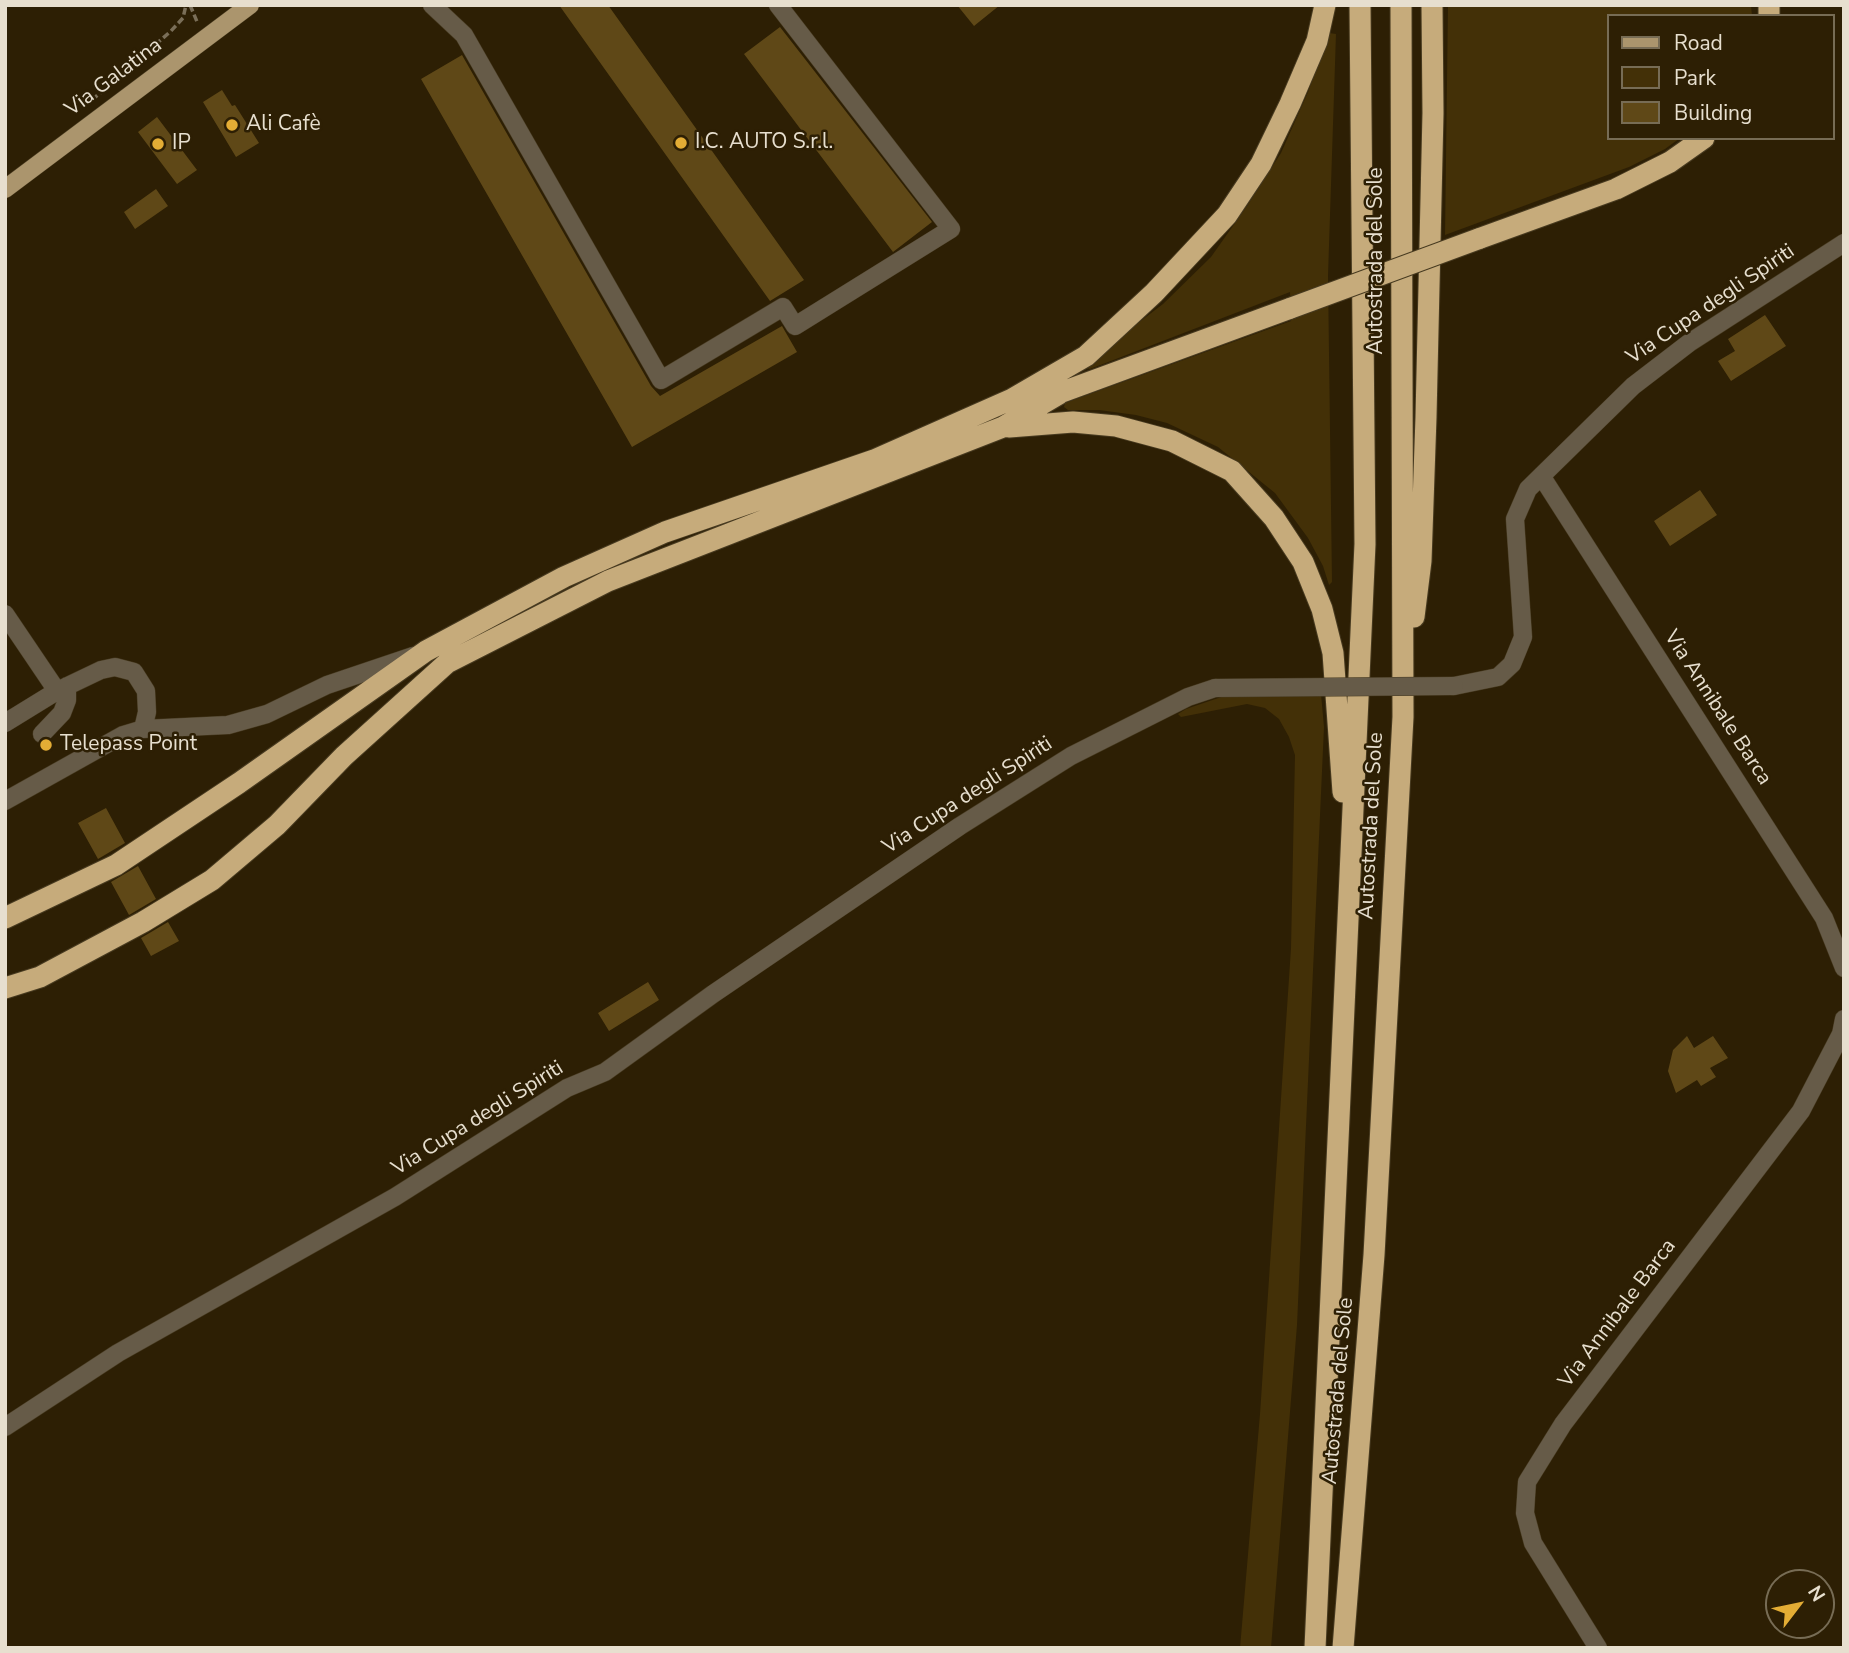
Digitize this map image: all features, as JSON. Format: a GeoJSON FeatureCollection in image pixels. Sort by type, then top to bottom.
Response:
{"type":"FeatureCollection","features":[{"type":"Feature","properties":{"kind":"highway"},"geometry":{"type":"LineString","coordinates":[[5,918],[116,865],[426,652],[564,577],[665,532],[874,460],[1012,399],[1086,356],[1154,293],[1227,215],[1261,164],[1290,104],[1317,41],[1325,5]]}},
{"type":"Feature","properties":{"kind":"highway","name":"Autostrada del Sole"},"geometry":{"type":"LineString","coordinates":[[1315,1648],[1365,544],[1360,5]]}},
{"type":"Feature","properties":{"kind":"highway","name":"Autostrada del Sole"},"geometry":{"type":"LineString","coordinates":[[1343,1648],[1374,1255],[1403,717],[1401,5]]}},
{"type":"Feature","properties":{"kind":"highway"},"geometry":{"type":"LineString","coordinates":[[1403,717],[1421,561],[1433,113],[1432,5]]}},
{"type":"Feature","properties":{"kind":"highway"},"geometry":{"type":"LineString","coordinates":[[937,432],[1059,394],[1616,188],[1670,162],[1701,140]]}},
{"type":"Feature","properties":{"kind":"highway"},"geometry":{"type":"LineString","coordinates":[[5,988],[40,977],[143,922],[212,880],[277,825],[344,756],[447,663],[607,580],[1003,427],[1059,394]]}},
{"type":"Feature","properties":{"kind":"highway"},"geometry":{"type":"LineString","coordinates":[[1003,427],[1073,422],[1116,426],[1172,442],[1232,471],[1274,518],[1303,562],[1322,609],[1333,653],[1350,887]]}},
{"type":"Feature","properties":{"kind":"main road","name":"Via Galatina"},"geometry":{"type":"LineString","coordinates":[[5,189],[250,5]]}},
{"type":"Feature","properties":{"kind":"street"},"geometry":{"type":"LineString","coordinates":[[432,5],[464,35],[661,380],[783,307],[795,326],[951,229],[778,5]]}},
{"type":"Feature","properties":{"kind":"street","name":"Via Cupa degli Spiriti"},"geometry":{"type":"LineString","coordinates":[[5,1427],[118,1353],[395,1197],[567,1088],[605,1072],[713,994],[949,834],[1071,756],[1188,697],[1215,688],[1454,686],[1498,677],[1512,664],[1523,637],[1515,519],[1528,489],[1633,386],[1679,350],[1844,243]]}},
{"type":"Feature","properties":{"kind":"street","name":"Via Annibale Barca"},"geometry":{"type":"LineString","coordinates":[[1542,477],[1824,918],[1844,968]]}},
{"type":"Feature","properties":{"kind":"street"},"geometry":{"type":"LineString","coordinates":[[5,614],[62,688],[67,700],[62,713],[42,734]]}},
{"type":"Feature","properties":{"kind":"street"},"geometry":{"type":"LineString","coordinates":[[5,801],[123,735],[143,729],[228,725],[267,713],[327,685],[426,652]]}},
{"type":"Feature","properties":{"kind":"street"},"geometry":{"type":"LineString","coordinates":[[5,723],[62,688],[101,670],[115,667],[134,673],[146,691],[148,712],[143,729]]}},
{"type":"Feature","properties":{"kind":"street","name":"Via Annibale Barca"},"geometry":{"type":"LineString","coordinates":[[1598,1648],[1534,1543],[1525,1513],[1527,1482],[1563,1424],[1801,1111],[1841,1034],[1844,1018]]}},
{"type":"Feature","properties":{"kind":"path"},"geometry":{"type":"LineString","coordinates":[[87,106],[171,31],[183,18],[186,5]]}},
{"type":"Feature","properties":{"kind":"green space"},"geometry":{"type":"Polygon","coordinates":[[[1448,5],[1751,5],[1752,14],[1608,14],[1608,140],[1677,140],[1629,167],[1445,235],[1448,5]]]}},
{"type":"Feature","properties":{"kind":"green space"},"geometry":{"type":"Polygon","coordinates":[[[1329,33],[1336,34],[1328,276],[1332,582],[1329,585],[1323,566],[1308,538],[1275,493],[1218,447],[1167,423],[1136,415],[1099,410],[1068,410],[1064,407],[1065,403],[1291,321],[1290,292],[1090,369],[1084,364],[1163,304],[1211,257],[1281,153],[1308,92],[1329,33]]]}},
{"type":"Feature","properties":{"kind":"green space"},"geometry":{"type":"Polygon","coordinates":[[[1233,693],[1321,694],[1324,727],[1297,1325],[1271,1648],[1240,1648],[1260,1414],[1291,948],[1295,755],[1279,719],[1265,708],[1247,704],[1181,717],[1178,714],[1233,693]]]}},
{"type":"Feature","properties":{"kind":"building","name":"I.C. AUTO S.r.l."},"geometry":{"type":"Polygon","coordinates":[[[559,5],[608,5],[804,280],[770,301],[559,5]]]}},
{"type":"Feature","properties":{"kind":"building"},"geometry":{"type":"Polygon","coordinates":[[[957,5],[1000,5],[974,26],[957,5]]]}},
{"type":"Feature","properties":{"kind":"building"},"geometry":{"type":"Polygon","coordinates":[[[780,27],[932,222],[893,252],[744,54],[780,27]]]}},
{"type":"Feature","properties":{"kind":"building"},"geometry":{"type":"Polygon","coordinates":[[[462,55],[651,386],[660,396],[782,326],[797,352],[632,447],[421,79],[462,55]]]}},
{"type":"Feature","properties":{"kind":"building","name":"Ali Cafè"},"geometry":{"type":"Polygon","coordinates":[[[222,90],[259,143],[236,157],[203,102],[222,90]]]}},
{"type":"Feature","properties":{"kind":"building"},"geometry":{"type":"Polygon","coordinates":[[[157,117],[197,170],[177,184],[138,132],[157,117]]]}},
{"type":"Feature","properties":{"kind":"building"},"geometry":{"type":"Polygon","coordinates":[[[156,189],[168,206],[135,229],[124,212],[156,189]]]}},
{"type":"Feature","properties":{"kind":"building"},"geometry":{"type":"Polygon","coordinates":[[[1765,315],[1786,346],[1731,381],[1718,361],[1735,351],[1728,339],[1765,315]]]}},
{"type":"Feature","properties":{"kind":"building"},"geometry":{"type":"Polygon","coordinates":[[[1700,490],[1717,515],[1670,546],[1654,521],[1700,490]]]}},
{"type":"Feature","properties":{"kind":"building"},"geometry":{"type":"Polygon","coordinates":[[[106,808],[125,843],[98,859],[78,823],[106,808]]]}},
{"type":"Feature","properties":{"kind":"building"},"geometry":{"type":"Polygon","coordinates":[[[138,866],[156,899],[129,915],[111,882],[138,866]]]}},
{"type":"Feature","properties":{"kind":"building"},"geometry":{"type":"Polygon","coordinates":[[[168,922],[179,941],[151,956],[141,938],[168,922]]]}},
{"type":"Feature","properties":{"kind":"building"},"geometry":{"type":"Polygon","coordinates":[[[648,982],[659,1000],[609,1031],[598,1013],[648,982]]]}},
{"type":"Feature","properties":{"kind":"building"},"geometry":{"type":"Polygon","coordinates":[[[1687,1036],[1694,1048],[1713,1036],[1728,1058],[1710,1068],[1716,1077],[1701,1086],[1697,1080],[1676,1093],[1668,1071],[1673,1050],[1687,1036]]]}},
{"type":"Feature","properties":{"kind":"place","name":"Ali Cafè"},"geometry":{"type":"Point","coordinates":[232,125]}},
{"type":"Feature","properties":{"kind":"place","name":"I.C. AUTO S.r.l."},"geometry":{"type":"Point","coordinates":[681,143]}},
{"type":"Feature","properties":{"kind":"place","name":"IP"},"geometry":{"type":"Point","coordinates":[158,144]}},
{"type":"Feature","properties":{"kind":"place","name":"Telepass Point"},"geometry":{"type":"Point","coordinates":[46,745]}}]}
